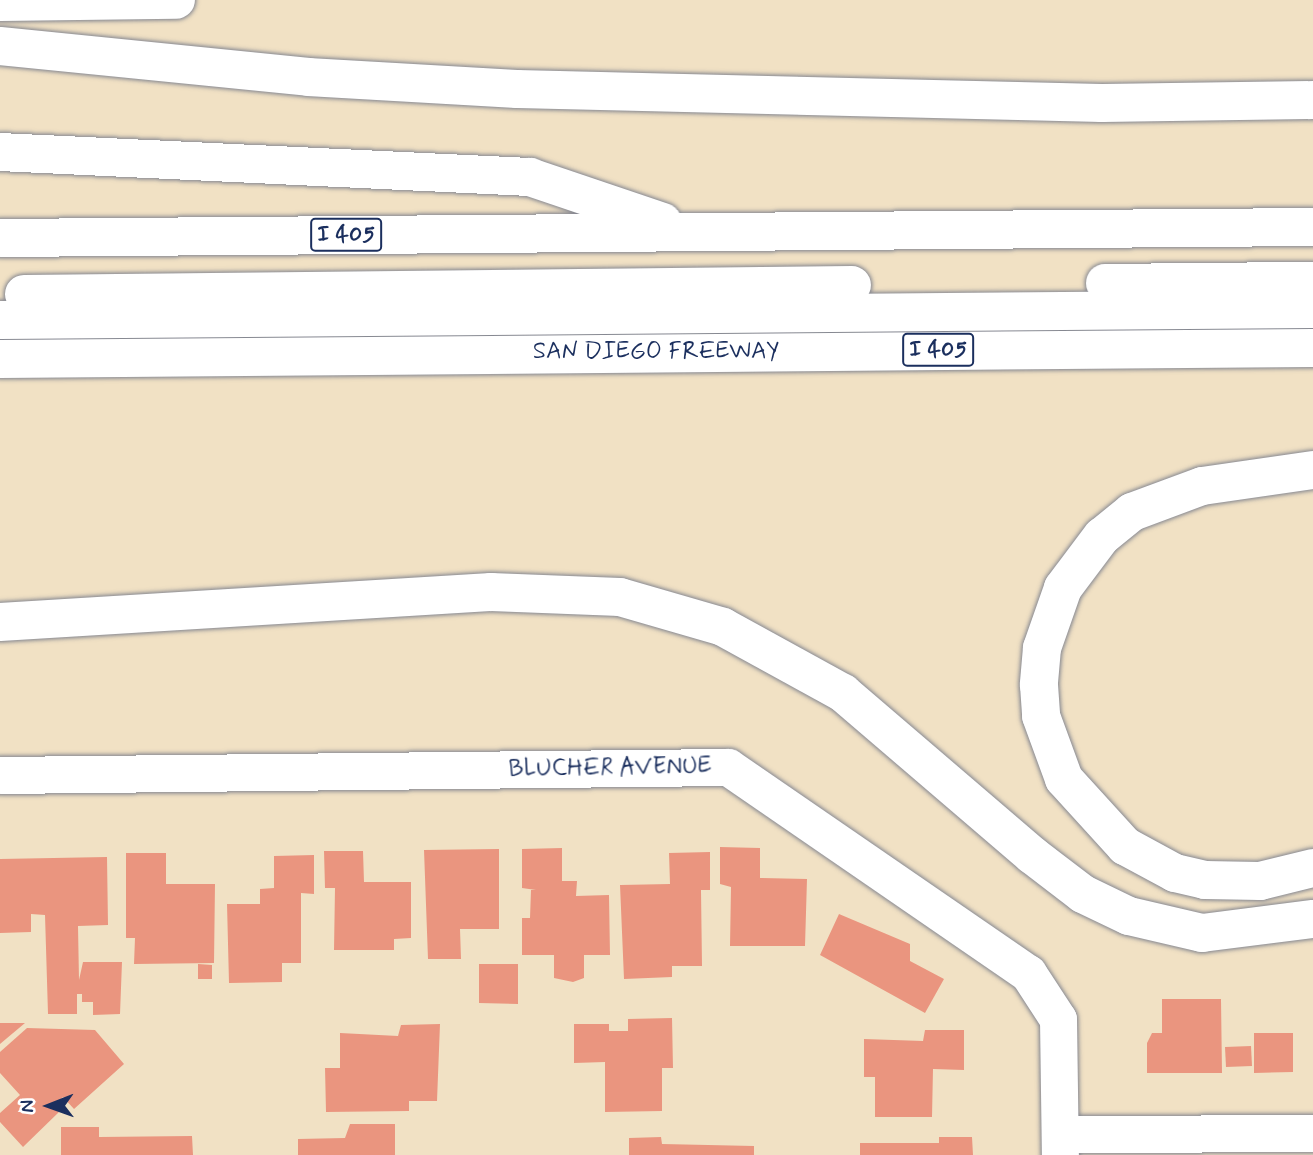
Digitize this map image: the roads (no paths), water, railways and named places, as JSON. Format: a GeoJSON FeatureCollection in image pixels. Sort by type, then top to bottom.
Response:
{"type":"FeatureCollection","features":[{"type":"Feature","properties":{"kind":"highway"},"geometry":{"type":"LineString","coordinates":[[0,2],[176,0]]}},
{"type":"Feature","properties":{"kind":"highway"},"geometry":{"type":"LineString","coordinates":[[0,46],[307,77],[517,89],[980,102],[1313,100]]}},
{"type":"Feature","properties":{"kind":"highway"},"geometry":{"type":"LineString","coordinates":[[0,152],[530,177],[691,232]]}},
{"type":"Feature","properties":{"kind":"highway","name":"I 405"},"geometry":{"type":"LineString","coordinates":[[0,238],[1313,227]]}},
{"type":"Feature","properties":{"kind":"highway"},"geometry":{"type":"LineString","coordinates":[[0,294],[1313,282]]}},
{"type":"Feature","properties":{"kind":"highway"},"geometry":{"type":"LineString","coordinates":[[0,320],[1313,309]]}},
{"type":"Feature","properties":{"kind":"highway","name":"SAN DIEGO FREEWAY"},"geometry":{"type":"LineString","coordinates":[[0,359],[1313,348]]}},
{"type":"Feature","properties":{"kind":"highway"},"geometry":{"type":"LineString","coordinates":[[0,376],[57,359]]}},
{"type":"Feature","properties":{"kind":"highway"},"geometry":{"type":"LineString","coordinates":[[1313,470],[1202,486],[1132,512],[1102,536],[1063,588],[1042,648],[1039,685],[1041,716],[1064,779],[1125,846],[1175,873],[1205,880],[1260,881],[1313,868]]}},
{"type":"Feature","properties":{"kind":"highway"},"geometry":{"type":"LineString","coordinates":[[0,622],[491,592],[620,597],[723,627],[843,693],[1032,855],[1083,894],[1129,916],[1202,933],[1313,919]]}},
{"type":"Feature","properties":{"kind":"street","name":"BLUCHER AVENUE"},"geometry":{"type":"LineString","coordinates":[[0,775],[728,767],[1028,973],[1058,1019],[1060,1145]]}},
{"type":"Feature","properties":{"kind":"street"},"geometry":{"type":"LineString","coordinates":[[1060,1145],[1313,1133]]}}]}
